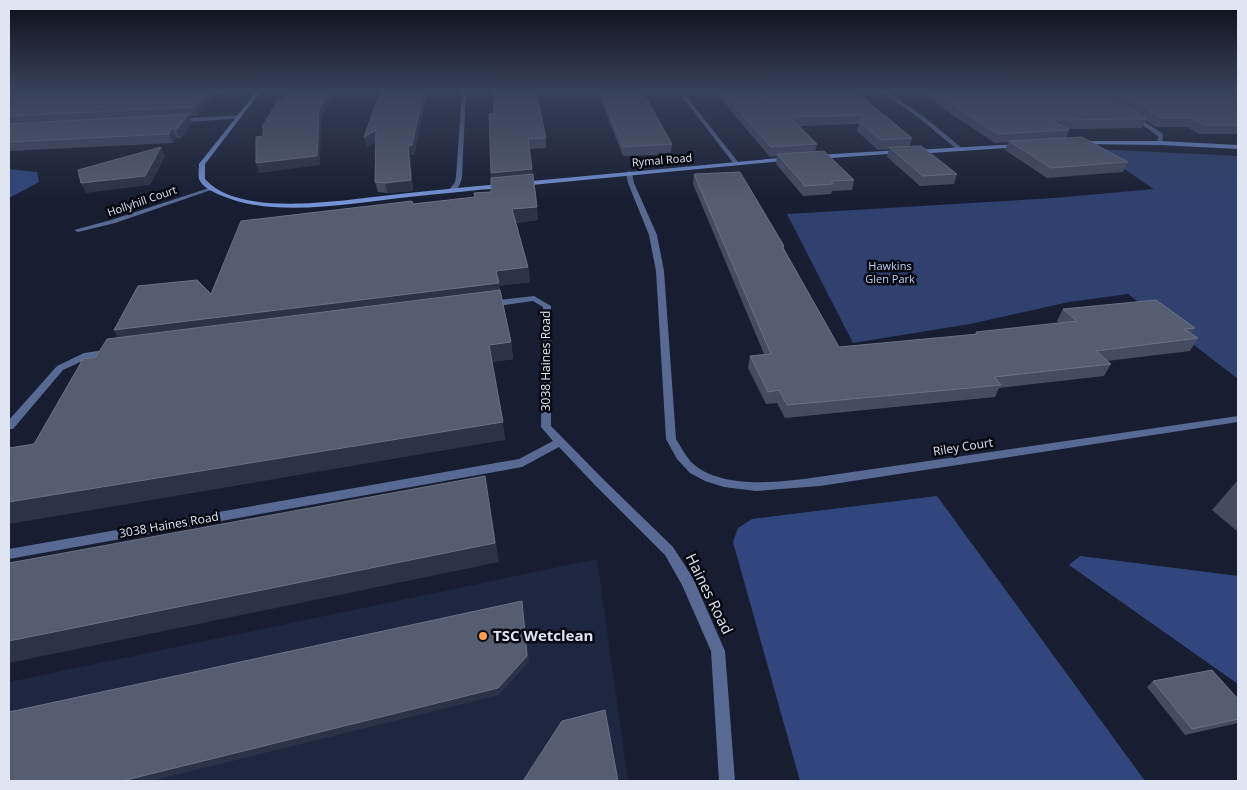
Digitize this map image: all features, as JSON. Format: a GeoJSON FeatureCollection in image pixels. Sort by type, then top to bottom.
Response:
{"type":"FeatureCollection","features":[{"type":"Feature","properties":{"kind":"street"},"geometry":{"type":"LineString","coordinates":[[211,189],[202,179],[202,164],[229,128]]}},
{"type":"Feature","properties":{"kind":"street"},"geometry":{"type":"LineString","coordinates":[[452,190],[458,182],[462,128]]}},
{"type":"Feature","properties":{"kind":"street"},"geometry":{"type":"LineString","coordinates":[[709,128],[736,163]]}},
{"type":"Feature","properties":{"kind":"street"},"geometry":{"type":"LineString","coordinates":[[934,128],[961,150]]}},
{"type":"Feature","properties":{"kind":"street"},"geometry":{"type":"LineString","coordinates":[[1150,128],[1161,135],[1160,143]]}},
{"type":"Feature","properties":{"kind":"street"},"geometry":{"type":"LineString","coordinates":[[1070,143],[1160,143],[1238,147]]}},
{"type":"Feature","properties":{"kind":"street"},"geometry":{"type":"LineString","coordinates":[[809,158],[1030,145]]}},
{"type":"Feature","properties":{"kind":"street","name":"Rymal Road"},"geometry":{"type":"LineString","coordinates":[[211,189],[238,199],[285,205],[312,204],[797,158]]}},
{"type":"Feature","properties":{"kind":"street","name":"Riley Court"},"geometry":{"type":"LineString","coordinates":[[629,174],[653,235],[660,271],[672,439],[680,456],[692,470],[745,487],[764,488],[831,481],[1238,419]]}},
{"type":"Feature","properties":{"kind":"street","name":"Hollyhill Court"},"geometry":{"type":"LineString","coordinates":[[78,230],[113,222],[211,189]]}},
{"type":"Feature","properties":{"kind":"street","name":"3038 Haines Road"},"geometry":{"type":"LineString","coordinates":[[485,305],[534,298],[547,306],[546,427],[599,482]]}},
{"type":"Feature","properties":{"kind":"street"},"geometry":{"type":"LineString","coordinates":[[9,426],[60,368],[87,355],[126,350]]}},
{"type":"Feature","properties":{"kind":"street","name":"3038 Haines Road"},"geometry":{"type":"LineString","coordinates":[[9,554],[522,463],[560,442]]}},
{"type":"Feature","properties":{"kind":"street","name":"Haines Road"},"geometry":{"type":"LineString","coordinates":[[599,482],[669,551],[688,582],[718,650],[727,781]]}},
{"type":"Feature","properties":{"kind":"shaded area"},"geometry":{"type":"Polygon","coordinates":[[[9,169],[37,172],[39,182],[9,198],[9,169]]]}},
{"type":"Feature","properties":{"kind":"shaded area"},"geometry":{"type":"Polygon","coordinates":[[[937,496],[1145,781],[800,781],[733,542],[738,528],[752,519],[937,496]]]}},
{"type":"Feature","properties":{"kind":"shaded area"},"geometry":{"type":"Polygon","coordinates":[[[1080,556],[1238,576],[1238,684],[1069,565],[1080,556]]]}},
{"type":"Feature","properties":{"kind":"shaded area"},"geometry":{"type":"Polygon","coordinates":[[[597,559],[628,781],[9,781],[9,682],[597,559]]]}},
{"type":"Feature","properties":{"kind":"green space","name":"Hawkins Glen Park"},"geometry":{"type":"Polygon","coordinates":[[[1094,149],[1238,156],[1238,379],[1128,294],[1069,302],[970,324],[853,343],[787,214],[1054,198],[1154,189],[1094,149]]]}},
{"type":"Feature","properties":{"kind":"building"},"geometry":{"type":"Polygon","coordinates":[[[9,128],[178,128],[176,130],[172,128],[169,134],[9,142],[9,128]]]}},
{"type":"Feature","properties":{"kind":"building"},"geometry":{"type":"Polygon","coordinates":[[[263,128],[318,128],[317,156],[256,163],[256,137],[263,136],[263,128]]]}},
{"type":"Feature","properties":{"kind":"building"},"geometry":{"type":"Polygon","coordinates":[[[367,128],[416,128],[412,145],[408,146],[411,180],[385,183],[375,182],[376,130],[364,137],[367,128]]]}},
{"type":"Feature","properties":{"kind":"building"},"geometry":{"type":"Polygon","coordinates":[[[489,128],[544,128],[546,138],[528,139],[532,169],[491,173],[489,128]]]}},
{"type":"Feature","properties":{"kind":"building"},"geometry":{"type":"Polygon","coordinates":[[[615,128],[663,128],[672,144],[623,147],[615,128]]]}},
{"type":"Feature","properties":{"kind":"building"},"geometry":{"type":"Polygon","coordinates":[[[754,128],[801,128],[817,144],[771,147],[754,128]]]}},
{"type":"Feature","properties":{"kind":"building"},"geometry":{"type":"Polygon","coordinates":[[[866,128],[900,128],[912,138],[881,140],[866,128]]]}},
{"type":"Feature","properties":{"kind":"building"},"geometry":{"type":"Polygon","coordinates":[[[988,128],[1065,128],[1069,130],[998,134],[988,128]]]}},
{"type":"Feature","properties":{"kind":"building"},"geometry":{"type":"Polygon","coordinates":[[[1082,137],[1128,162],[1051,168],[1009,141],[1082,137]]]}},
{"type":"Feature","properties":{"kind":"building"},"geometry":{"type":"Polygon","coordinates":[[[921,146],[957,174],[923,176],[889,147],[921,146]]]}},
{"type":"Feature","properties":{"kind":"building"},"geometry":{"type":"Polygon","coordinates":[[[161,147],[145,176],[81,183],[78,170],[161,147]]]}},
{"type":"Feature","properties":{"kind":"building"},"geometry":{"type":"Polygon","coordinates":[[[824,151],[854,180],[831,181],[833,184],[805,186],[777,154],[824,151]]]}},
{"type":"Feature","properties":{"kind":"building"},"geometry":{"type":"Polygon","coordinates":[[[740,172],[784,246],[782,246],[839,347],[978,334],[976,332],[1077,321],[1063,309],[1156,300],[1195,328],[1184,329],[1198,338],[1096,351],[1111,364],[994,377],[1001,385],[787,405],[779,390],[768,392],[750,356],[771,354],[694,174],[740,172]]]}},
{"type":"Feature","properties":{"kind":"building"},"geometry":{"type":"Polygon","coordinates":[[[533,174],[537,207],[512,209],[528,267],[496,271],[499,283],[114,330],[138,286],[197,280],[211,294],[241,221],[412,201],[413,204],[475,197],[474,193],[491,192],[491,178],[533,174]]]}},
{"type":"Feature","properties":{"kind":"building"},"geometry":{"type":"Polygon","coordinates":[[[500,290],[511,342],[489,345],[503,422],[9,502],[9,448],[34,444],[83,359],[96,357],[107,339],[500,290]]]}},
{"type":"Feature","properties":{"kind":"building"},"geometry":{"type":"Polygon","coordinates":[[[485,476],[495,543],[9,641],[9,563],[485,476]]]}},
{"type":"Feature","properties":{"kind":"building"},"geometry":{"type":"Polygon","coordinates":[[[522,601],[527,656],[498,688],[122,781],[9,781],[9,712],[522,601]]]}},
{"type":"Feature","properties":{"kind":"building"},"geometry":{"type":"Polygon","coordinates":[[[1212,670],[1238,699],[1238,719],[1192,729],[1153,681],[1212,670]]]}},
{"type":"Feature","properties":{"kind":"building"},"geometry":{"type":"Polygon","coordinates":[[[605,710],[618,781],[523,781],[562,721],[605,710]]]}},
{"type":"Feature","properties":{"kind":"place","name":"TSC Wetclean"},"geometry":{"type":"Point","coordinates":[483,636]}}]}
